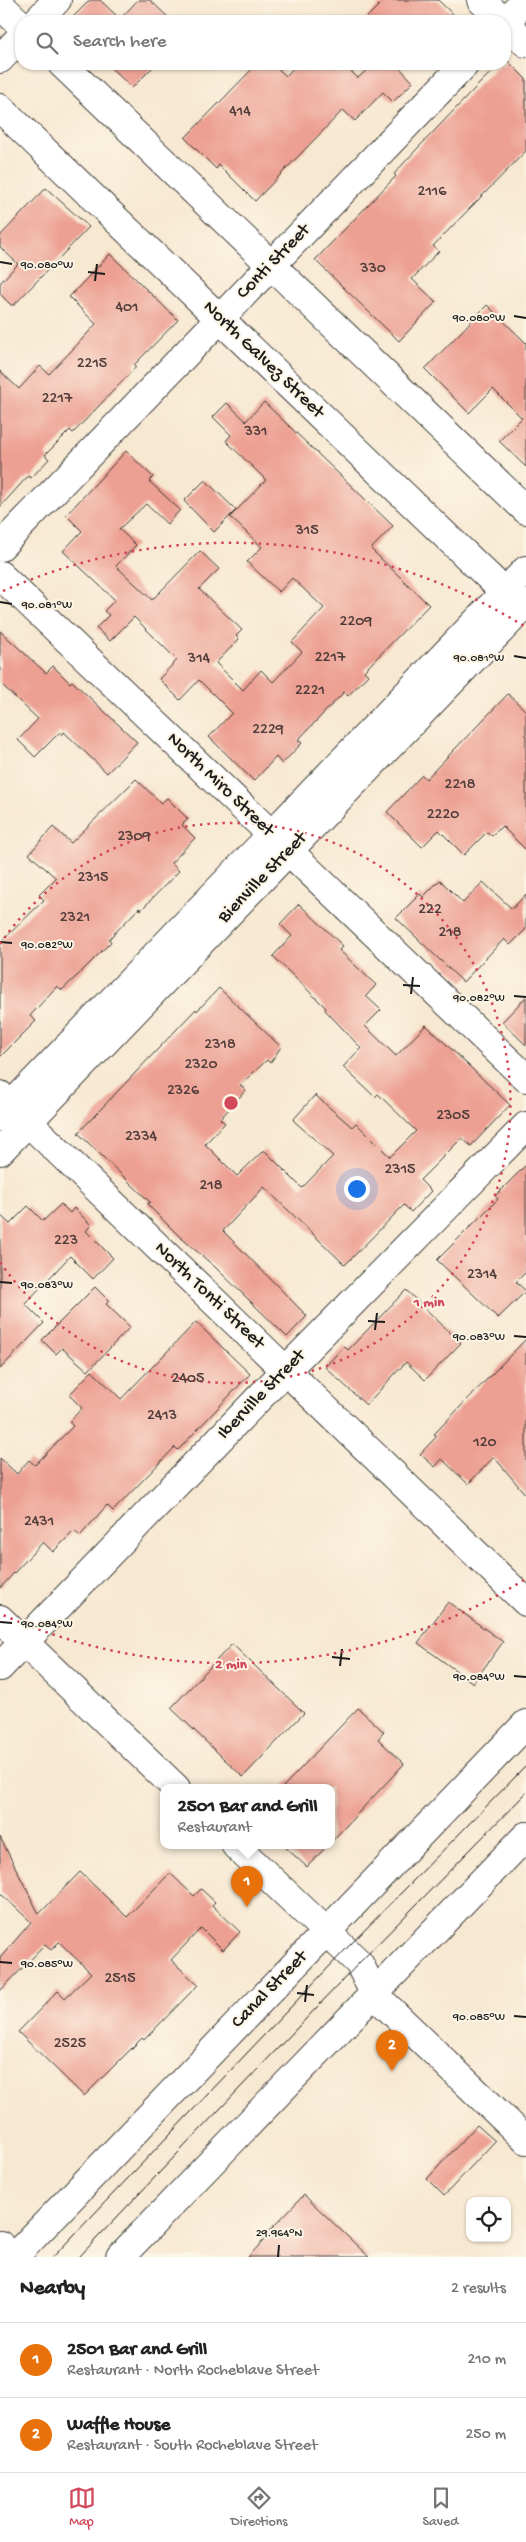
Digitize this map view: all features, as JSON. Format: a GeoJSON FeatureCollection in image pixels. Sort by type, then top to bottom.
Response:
{"type":"FeatureCollection","features":[{"type":"Feature","properties":{"kind":"street"},"geometry":{"type":"LineString","coordinates":[[43,15],[57,0]]}},
{"type":"Feature","properties":{"kind":"street"},"geometry":{"type":"LineString","coordinates":[[481,0],[497,15]]}},
{"type":"Feature","properties":{"kind":"street"},"geometry":{"type":"LineString","coordinates":[[511,15],[526,0]]}},
{"type":"Feature","properties":{"kind":"street"},"geometry":{"type":"LineString","coordinates":[[0,5],[15,19]]}},
{"type":"Feature","properties":{"kind":"street"},"geometry":{"type":"LineString","coordinates":[[511,29],[526,43]]}},
{"type":"Feature","properties":{"kind":"street"},"geometry":{"type":"LineString","coordinates":[[0,59],[15,43]]}},
{"type":"Feature","properties":{"kind":"street"},"geometry":{"type":"LineString","coordinates":[[68,70],[526,510]]}},
{"type":"Feature","properties":{"kind":"street","name":"Conti Street"},"geometry":{"type":"LineString","coordinates":[[0,547],[459,70]]}},
{"type":"Feature","properties":{"kind":"street","name":"North Galvez Street"},"geometry":{"type":"LineString","coordinates":[[0,108],[520,604]]}},
{"type":"Feature","properties":{"kind":"street","name":"Bienville Street"},"geometry":{"type":"LineString","coordinates":[[0,1151],[10,1110],[520,604],[526,570]]}},
{"type":"Feature","properties":{"kind":"street","name":"North Miro Street"},"geometry":{"type":"LineString","coordinates":[[0,575],[526,1078]]}},
{"type":"Feature","properties":{"kind":"street","name":"North Tonti Street"},"geometry":{"type":"LineString","coordinates":[[10,1110],[286,1370],[526,1602]]}},
{"type":"Feature","properties":{"kind":"street","name":"Iberville Street"},"geometry":{"type":"LineString","coordinates":[[0,1667],[286,1370],[526,1126]]}},
{"type":"Feature","properties":{"kind":"street"},"geometry":{"type":"LineString","coordinates":[[0,1619],[172,1784]]}},
{"type":"Feature","properties":{"kind":"street","name":"Canal Street"},"geometry":{"type":"LineString","coordinates":[[13,2257],[526,1724]]}},
{"type":"Feature","properties":{"kind":"street"},"geometry":{"type":"LineString","coordinates":[[120,2257],[375,1995],[526,1836]]}},
{"type":"Feature","properties":{"kind":"street"},"geometry":{"type":"LineString","coordinates":[[239,1849],[359,1963],[375,1995],[526,2140]]}},
{"type":"Feature","properties":{"kind":"street"},"geometry":{"type":"LineString","coordinates":[[0,2245],[13,2257]]}},
{"type":"Feature","properties":{"kind":"building"},"geometry":{"type":"Polygon","coordinates":[[[90,0],[100,0],[116,15],[75,15],[90,0]]]}},
{"type":"Feature","properties":{"kind":"building"},"geometry":{"type":"Polygon","coordinates":[[[138,0],[150,0],[166,15],[124,15],[138,0]]]}},
{"type":"Feature","properties":{"kind":"building"},"geometry":{"type":"Polygon","coordinates":[[[384,0],[438,0],[454,15],[369,15],[384,0]]]}},
{"type":"Feature","properties":{"kind":"building"},"geometry":{"type":"Polygon","coordinates":[[[511,64],[526,79],[526,151],[433,246],[439,251],[412,279],[436,302],[399,341],[315,260],[396,176],[394,174],[494,70],[511,70],[511,64]]]}},
{"type":"Feature","properties":{"kind":"building"},"geometry":{"type":"Polygon","coordinates":[[[113,70],[150,70],[132,88],[113,70]]]}},
{"type":"Feature","properties":{"kind":"building"},"geometry":{"type":"Polygon","coordinates":[[[251,70],[280,70],[286,76],[292,70],[349,70],[358,78],[367,70],[402,70],[413,82],[393,102],[383,92],[355,121],[343,110],[255,201],[219,165],[216,169],[185,138],[251,70]]]}},
{"type":"Feature","properties":{"kind":"building"},"geometry":{"type":"Polygon","coordinates":[[[46,188],[89,227],[14,305],[11,305],[0,294],[0,283],[18,264],[0,247],[0,236],[46,188]]]}},
{"type":"Feature","properties":{"kind":"building"},"geometry":{"type":"Polygon","coordinates":[[[110,254],[178,320],[134,365],[136,367],[73,433],[70,430],[45,455],[49,459],[31,478],[28,476],[0,507],[0,371],[19,389],[40,366],[49,374],[75,347],[96,324],[69,297],[110,254]]]}},
{"type":"Feature","properties":{"kind":"building"},"geometry":{"type":"Polygon","coordinates":[[[487,305],[526,343],[526,467],[499,441],[522,418],[493,389],[469,413],[425,369],[487,305]]]}},
{"type":"Feature","properties":{"kind":"building"},"geometry":{"type":"Polygon","coordinates":[[[264,402],[393,526],[371,549],[429,605],[364,671],[368,675],[348,696],[344,692],[298,740],[302,743],[282,764],[276,757],[254,781],[209,737],[232,713],[199,680],[180,700],[159,679],[177,660],[134,617],[110,641],[96,628],[109,615],[104,611],[115,600],[63,551],[82,531],[66,515],[126,451],[153,477],[149,481],[180,510],[167,524],[146,504],[119,529],[136,545],[116,566],[152,600],[200,551],[219,569],[199,589],[242,630],[236,636],[239,639],[216,663],[243,690],[261,670],[273,682],[302,652],[292,642],[324,608],[292,578],[279,592],[247,562],[262,547],[230,517],[266,480],[226,441],[231,435],[213,417],[227,403],[246,421],[264,402]]]}},
{"type":"Feature","properties":{"kind":"building"},"geometry":{"type":"Polygon","coordinates":[[[205,480],[236,510],[214,532],[184,501],[205,480]]]}},
{"type":"Feature","properties":{"kind":"building"},"geometry":{"type":"Polygon","coordinates":[[[0,631],[46,673],[53,666],[70,683],[72,681],[137,742],[107,773],[64,732],[62,735],[60,732],[35,757],[18,740],[38,719],[0,683],[0,631]]]}},
{"type":"Feature","properties":{"kind":"building"},"geometry":{"type":"Polygon","coordinates":[[[508,694],[526,711],[526,850],[502,826],[492,836],[487,832],[464,855],[439,830],[422,847],[387,812],[422,775],[426,779],[508,694]]]}},
{"type":"Feature","properties":{"kind":"building"},"geometry":{"type":"Polygon","coordinates":[[[136,779],[161,803],[167,798],[188,819],[182,825],[195,838],[171,863],[179,871],[141,910],[139,908],[109,939],[111,942],[79,974],[62,990],[57,986],[30,1016],[36,1021],[0,1057],[0,943],[44,900],[39,895],[56,878],[29,854],[53,827],[71,843],[136,779]]]}},
{"type":"Feature","properties":{"kind":"building"},"geometry":{"type":"Polygon","coordinates":[[[440,880],[463,903],[483,882],[512,909],[526,894],[526,929],[510,945],[504,939],[463,982],[396,918],[420,894],[423,897],[440,880]]]}},
{"type":"Feature","properties":{"kind":"building"},"geometry":{"type":"Polygon","coordinates":[[[299,904],[343,946],[339,950],[376,985],[366,996],[381,1010],[365,1026],[396,1056],[426,1025],[510,1105],[471,1146],[462,1138],[420,1180],[431,1191],[411,1212],[404,1205],[345,1265],[264,1187],[223,1231],[307,1316],[287,1337],[215,1267],[179,1236],[147,1204],[150,1202],[78,1133],[196,1009],[197,1011],[219,988],[281,1047],[270,1063],[267,1060],[240,1085],[246,1090],[220,1119],[225,1123],[205,1144],[237,1176],[264,1150],[302,1188],[333,1156],[293,1120],[315,1095],[352,1127],[356,1123],[390,1157],[416,1131],[378,1094],[375,1097],[343,1067],[361,1048],[325,1010],[326,1008],[273,956],[292,936],[280,924],[299,904]]]}},
{"type":"Feature","properties":{"kind":"building"},"geometry":{"type":"Polygon","coordinates":[[[526,997],[526,1045],[502,1022],[526,997]]]}},
{"type":"Feature","properties":{"kind":"building"},"geometry":{"type":"Polygon","coordinates":[[[526,1165],[526,1272],[516,1282],[526,1291],[498,1318],[437,1260],[498,1199],[495,1196],[526,1165]]]}},
{"type":"Feature","properties":{"kind":"building"},"geometry":{"type":"Polygon","coordinates":[[[61,1204],[70,1213],[74,1208],[91,1225],[86,1231],[113,1258],[93,1279],[70,1256],[25,1304],[44,1323],[0,1369],[0,1215],[10,1224],[28,1206],[43,1221],[61,1204]]]}},
{"type":"Feature","properties":{"kind":"building"},"geometry":{"type":"Polygon","coordinates":[[[95,1287],[109,1301],[106,1304],[130,1327],[88,1371],[62,1348],[56,1354],[42,1340],[95,1287]]]}},
{"type":"Feature","properties":{"kind":"building"},"geometry":{"type":"Polygon","coordinates":[[[406,1290],[461,1343],[425,1380],[406,1362],[366,1405],[325,1367],[344,1346],[348,1350],[406,1290]]]}},
{"type":"Feature","properties":{"kind":"building"},"geometry":{"type":"Polygon","coordinates":[[[196,1322],[250,1374],[178,1450],[175,1447],[113,1511],[107,1505],[80,1536],[74,1531],[53,1552],[43,1542],[0,1588],[0,1458],[17,1474],[29,1460],[35,1465],[73,1426],[69,1422],[82,1408],[69,1395],[92,1371],[121,1399],[196,1322]]]}},
{"type":"Feature","properties":{"kind":"building"},"geometry":{"type":"Polygon","coordinates":[[[526,1339],[526,1495],[494,1457],[468,1484],[442,1459],[435,1467],[420,1454],[437,1436],[434,1434],[526,1339]]]}},
{"type":"Feature","properties":{"kind":"building"},"geometry":{"type":"Polygon","coordinates":[[[448,1602],[503,1642],[473,1683],[418,1643],[448,1602]]]}},
{"type":"Feature","properties":{"kind":"building"},"geometry":{"type":"Polygon","coordinates":[[[232,1644],[304,1713],[243,1777],[171,1708],[232,1644]]]}},
{"type":"Feature","properties":{"kind":"building"},"geometry":{"type":"Polygon","coordinates":[[[358,1708],[384,1732],[378,1739],[404,1764],[335,1838],[335,1784],[286,1784],[358,1708]]]}},
{"type":"Feature","properties":{"kind":"building"},"geometry":{"type":"Polygon","coordinates":[[[0,1837],[39,1914],[80,1872],[127,1917],[170,1873],[194,1896],[201,1889],[215,1902],[212,1905],[240,1932],[223,1950],[201,1928],[171,1960],[198,1985],[144,2040],[142,2038],[84,2096],[18,2032],[58,1991],[65,1998],[91,1973],[59,1942],[51,1950],[45,1945],[0,1991],[0,1958],[31,1922],[0,1893],[0,1837]]]}},
{"type":"Feature","properties":{"kind":"building"},"geometry":{"type":"Polygon","coordinates":[[[287,1849],[324,1849],[307,1867],[287,1849]]]}},
{"type":"Feature","properties":{"kind":"building"},"geometry":{"type":"Polygon","coordinates":[[[477,2125],[495,2141],[444,2196],[427,2179],[477,2125]]]}},
{"type":"Feature","properties":{"kind":"building"},"geometry":{"type":"Polygon","coordinates":[[[304,2195],[369,2257],[248,2257],[266,2238],[264,2236],[304,2195]]]}},
{"type":"Feature","properties":{"kind":"tram line"},"geometry":{"type":"LineString","coordinates":[[53,2257],[345,1950],[526,1766]]}},
{"type":"Feature","properties":{"kind":"tram line"},"geometry":{"type":"LineString","coordinates":[[79,2257],[359,1963],[526,1793]]}},
{"type":"Feature","properties":{"kind":"place","name":"2501 Bar and Grill"},"geometry":{"type":"Point","coordinates":[247,1907]}},
{"type":"Feature","properties":{"kind":"place","name":"Waffle House"},"geometry":{"type":"Point","coordinates":[392,2071]}}]}
